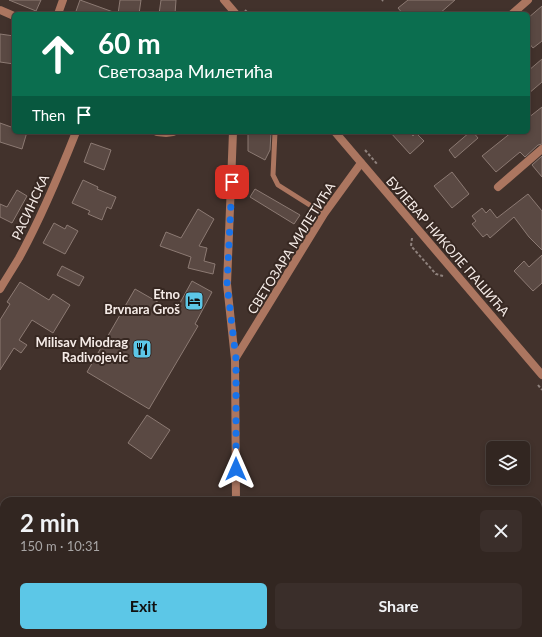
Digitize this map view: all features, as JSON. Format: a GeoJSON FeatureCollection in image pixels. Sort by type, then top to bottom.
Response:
{"type":"FeatureCollection","features":[{"type":"Feature","properties":{"kind":"street"},"geometry":{"type":"LineString","coordinates":[[59,12],[63,0]]}},
{"type":"Feature","properties":{"kind":"street"},"geometry":{"type":"LineString","coordinates":[[224,0],[234,12]]}},
{"type":"Feature","properties":{"kind":"street"},"geometry":{"type":"LineString","coordinates":[[514,12],[528,0]]}},
{"type":"Feature","properties":{"kind":"street"},"geometry":{"type":"LineString","coordinates":[[0,10],[12,15]]}},
{"type":"Feature","properties":{"kind":"street","name":"РАСИНСКА"},"geometry":{"type":"LineString","coordinates":[[0,289],[19,258],[42,211],[75,134]]}},
{"type":"Feature","properties":{"kind":"street","name":"СВЕТОЗАРА МИЛЕТИЋА"},"geometry":{"type":"LineString","coordinates":[[233,134],[227,284],[236,359]]}},
{"type":"Feature","properties":{"kind":"street","name":"БУЛЕВАР НИКОЛЕ ПАШИЋА"},"geometry":{"type":"LineString","coordinates":[[337,134],[542,375]]}},
{"type":"Feature","properties":{"kind":"street"},"geometry":{"type":"LineString","coordinates":[[498,187],[542,149]]}},
{"type":"Feature","properties":{"kind":"street","name":"СВЕТОЗАРА МИЛЕТИЋА"},"geometry":{"type":"LineString","coordinates":[[236,359],[324,214],[361,162]]}},
{"type":"Feature","properties":{"kind":"street"},"geometry":{"type":"LineString","coordinates":[[236,359],[236,497]]}},
{"type":"Feature","properties":{"kind":"lane"},"geometry":{"type":"LineString","coordinates":[[274,134],[273,175],[278,186],[324,214]]}},
{"type":"Feature","properties":{"kind":"building"},"geometry":{"type":"Polygon","coordinates":[[[9,0],[41,0],[36,11],[9,0]]]}},
{"type":"Feature","properties":{"kind":"building"},"geometry":{"type":"Polygon","coordinates":[[[80,0],[113,12],[76,12],[80,0]]]}},
{"type":"Feature","properties":{"kind":"building"},"geometry":{"type":"Polygon","coordinates":[[[120,0],[141,0],[139,12],[118,12],[120,0]]]}},
{"type":"Feature","properties":{"kind":"building"},"geometry":{"type":"Polygon","coordinates":[[[161,0],[176,0],[175,12],[159,12],[161,0]]]}},
{"type":"Feature","properties":{"kind":"building"},"geometry":{"type":"Polygon","coordinates":[[[408,0],[455,0],[441,12],[401,12],[398,8],[408,0]]]}},
{"type":"Feature","properties":{"kind":"building"},"geometry":{"type":"Polygon","coordinates":[[[542,6],[542,41],[533,48],[530,44],[530,16],[542,6]]]}},
{"type":"Feature","properties":{"kind":"building"},"geometry":{"type":"Polygon","coordinates":[[[0,34],[12,36],[12,64],[0,62],[0,34]]]}},
{"type":"Feature","properties":{"kind":"building"},"geometry":{"type":"Polygon","coordinates":[[[542,59],[542,82],[530,92],[530,69],[542,59]]]}},
{"type":"Feature","properties":{"kind":"building"},"geometry":{"type":"Polygon","coordinates":[[[542,107],[542,144],[538,145],[525,157],[520,152],[496,172],[482,156],[510,134],[530,134],[530,116],[542,107]]]}},
{"type":"Feature","properties":{"kind":"building"},"geometry":{"type":"Polygon","coordinates":[[[0,123],[12,127],[12,134],[26,134],[22,149],[0,142],[0,123]]]}},
{"type":"Feature","properties":{"kind":"building"},"geometry":{"type":"Polygon","coordinates":[[[248,134],[271,134],[270,150],[265,160],[248,151],[248,134]]]}},
{"type":"Feature","properties":{"kind":"building"},"geometry":{"type":"Polygon","coordinates":[[[392,134],[411,134],[413,136],[417,134],[424,141],[410,154],[392,134]]]}},
{"type":"Feature","properties":{"kind":"building"},"geometry":{"type":"Polygon","coordinates":[[[468,134],[475,134],[478,138],[455,158],[449,150],[468,134]]]}},
{"type":"Feature","properties":{"kind":"building"},"geometry":{"type":"Polygon","coordinates":[[[91,143],[111,150],[104,170],[84,162],[91,143]]]}},
{"type":"Feature","properties":{"kind":"building"},"geometry":{"type":"Polygon","coordinates":[[[542,156],[542,177],[532,165],[542,156]]]}},
{"type":"Feature","properties":{"kind":"building"},"geometry":{"type":"Polygon","coordinates":[[[452,172],[469,194],[452,208],[434,186],[452,172]]]}},
{"type":"Feature","properties":{"kind":"building"},"geometry":{"type":"Polygon","coordinates":[[[83,180],[98,187],[97,189],[116,197],[111,209],[107,207],[102,220],[88,214],[90,211],[72,203],[83,180]]]}},
{"type":"Feature","properties":{"kind":"building"},"geometry":{"type":"Polygon","coordinates":[[[255,189],[300,215],[294,224],[250,197],[255,189]]]}},
{"type":"Feature","properties":{"kind":"building"},"geometry":{"type":"Polygon","coordinates":[[[17,190],[27,196],[12,223],[0,217],[0,204],[7,207],[17,190]]]}},
{"type":"Feature","properties":{"kind":"building"},"geometry":{"type":"Polygon","coordinates":[[[528,194],[542,211],[542,250],[529,237],[514,217],[490,238],[487,234],[483,237],[472,224],[476,221],[472,216],[482,208],[486,213],[490,209],[497,218],[528,194]]]}},
{"type":"Feature","properties":{"kind":"building"},"geometry":{"type":"Polygon","coordinates":[[[198,209],[214,219],[199,246],[207,248],[204,261],[215,264],[213,274],[188,268],[191,257],[160,246],[166,232],[181,238],[198,209]]]}},
{"type":"Feature","properties":{"kind":"building"},"geometry":{"type":"Polygon","coordinates":[[[54,223],[65,229],[67,225],[78,231],[65,254],[43,243],[54,223]]]}},
{"type":"Feature","properties":{"kind":"building"},"geometry":{"type":"Polygon","coordinates":[[[542,255],[542,283],[533,291],[514,271],[524,261],[529,267],[542,255]]]}},
{"type":"Feature","properties":{"kind":"building"},"geometry":{"type":"Polygon","coordinates":[[[62,266],[84,277],[79,286],[57,275],[62,266]]]}},
{"type":"Feature","properties":{"kind":"building","name":"Milisav Miodrag Radivojevic"},"geometry":{"type":"Polygon","coordinates":[[[192,281],[212,292],[195,324],[198,326],[149,409],[87,372],[135,289],[175,312],[192,281]]]}},
{"type":"Feature","properties":{"kind":"building"},"geometry":{"type":"Polygon","coordinates":[[[20,282],[49,300],[53,294],[70,305],[53,333],[32,320],[19,340],[27,345],[21,353],[14,348],[0,370],[0,320],[10,304],[7,302],[20,282]]]}},
{"type":"Feature","properties":{"kind":"building"},"geometry":{"type":"Polygon","coordinates":[[[147,415],[170,430],[151,459],[128,443],[147,415]]]}},
{"type":"Feature","properties":{"kind":"place","name":"Etno Brvnara Groš"},"geometry":{"type":"Point","coordinates":[194,301]}},
{"type":"Feature","properties":{"kind":"place","name":"Milisav Miodrag Radivojevic"},"geometry":{"type":"Point","coordinates":[142,349]}},
{"type":"Feature","properties":{"kind":"route"},"geometry":{"type":"LineString","coordinates":[[232,182],[227,284],[236,359],[236,469]]}}]}
